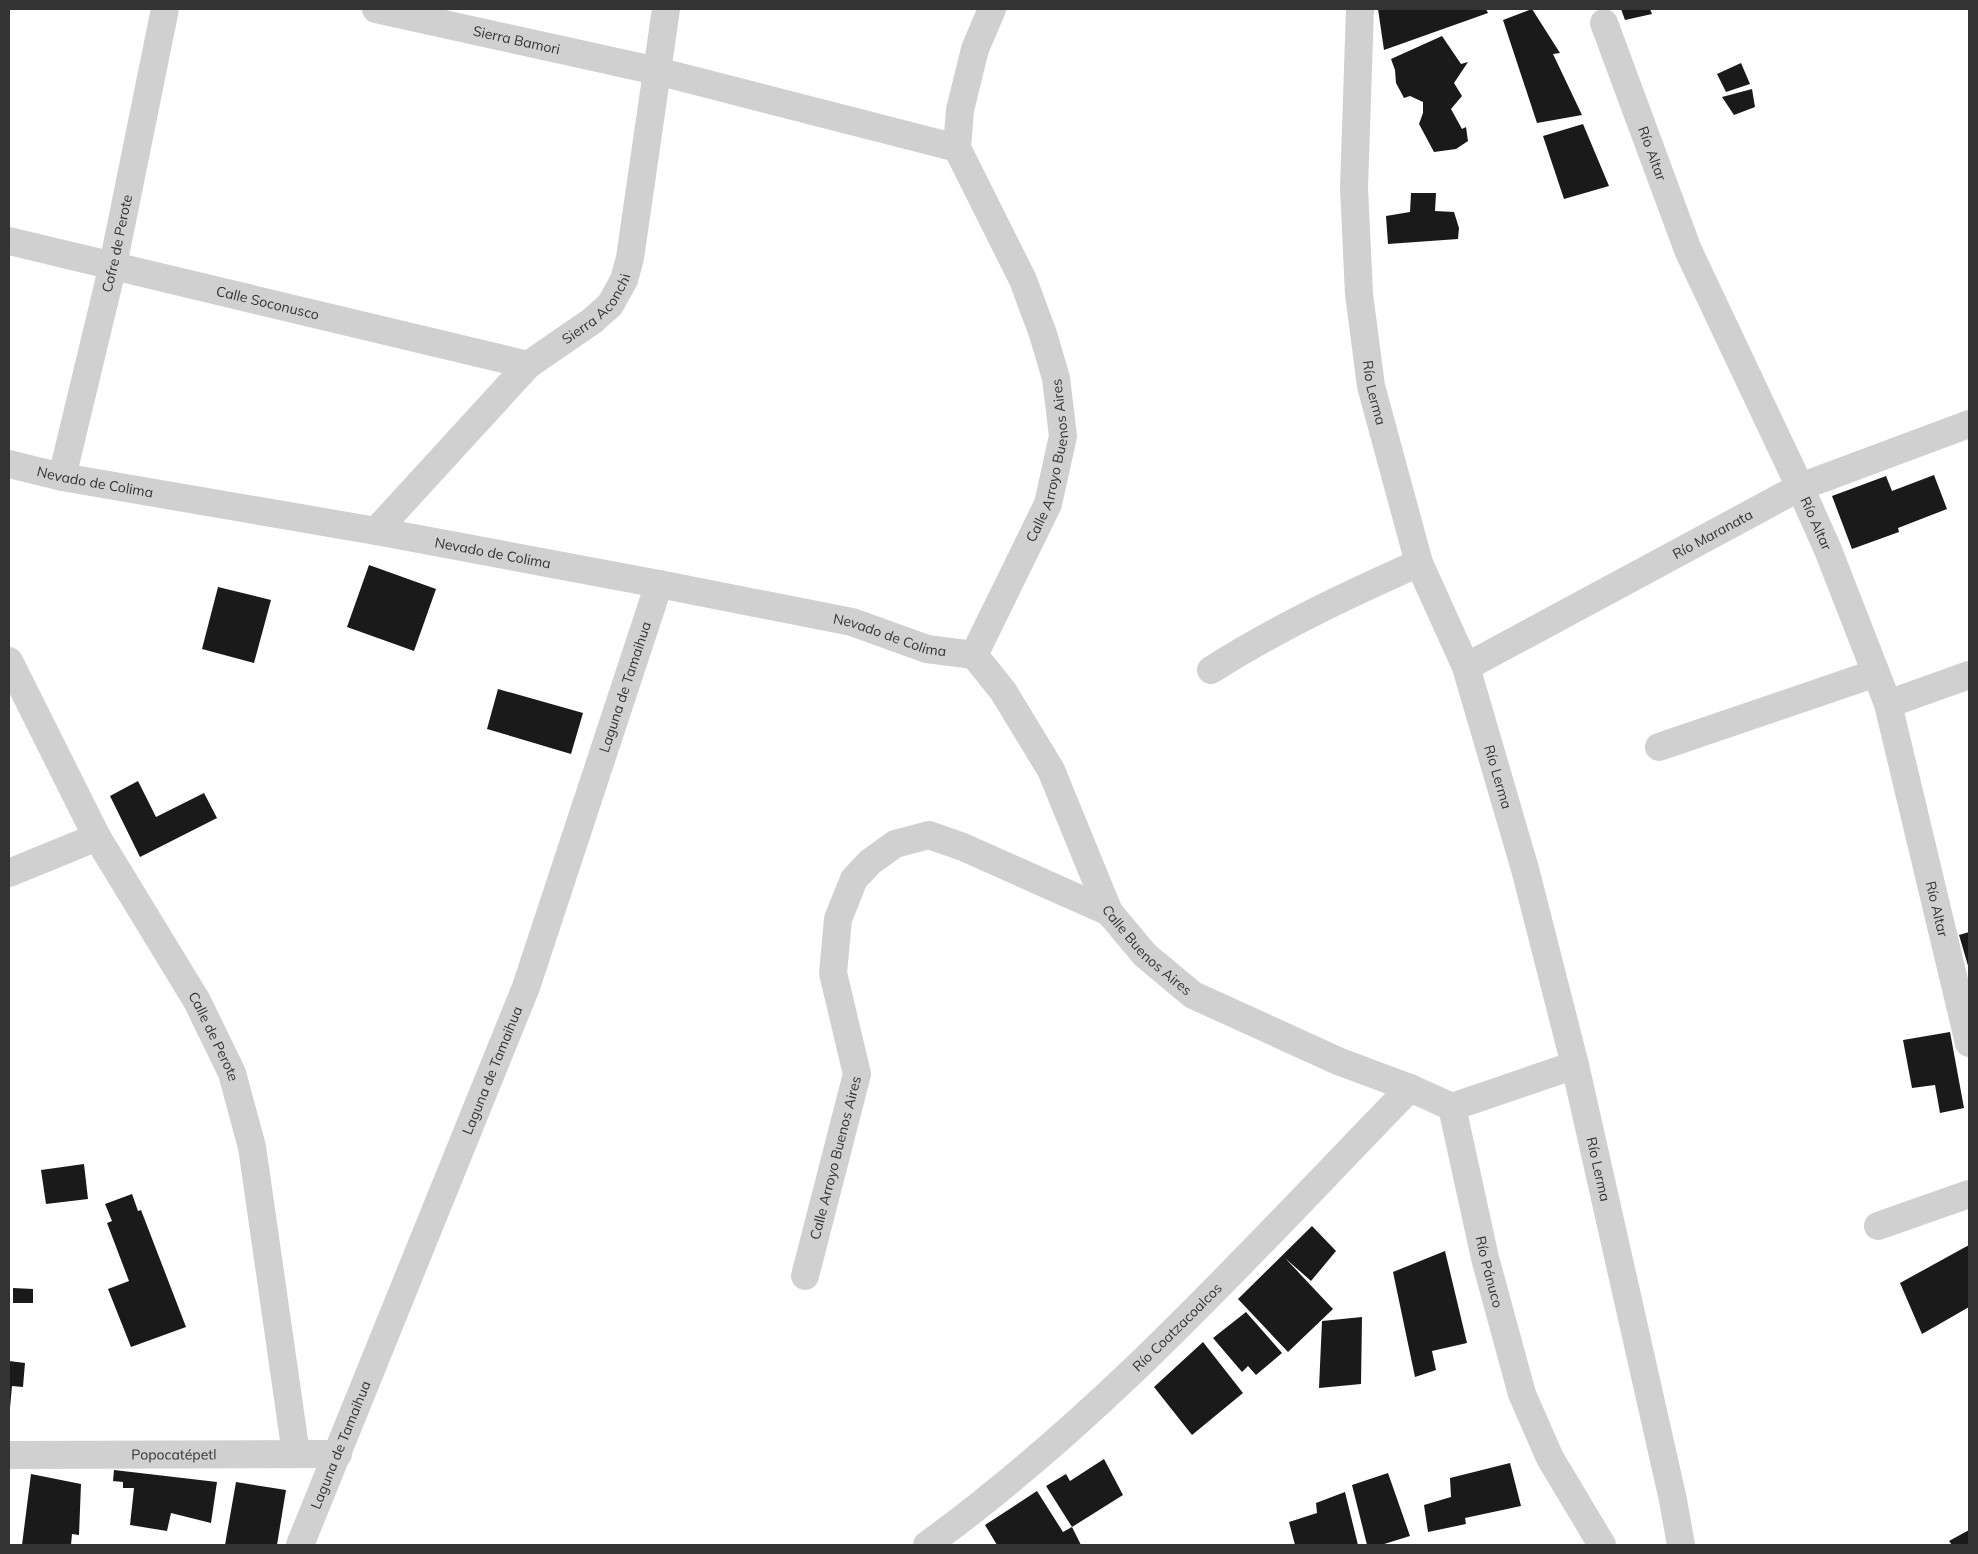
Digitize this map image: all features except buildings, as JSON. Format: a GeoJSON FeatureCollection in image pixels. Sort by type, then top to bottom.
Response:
{"type":"FeatureCollection","features":[{"type":"Feature","properties":{"kind":"street","name":"Cofre de Perote"},"geometry":{"type":"LineString","coordinates":[[62,477],[113,265],[165,9]]}},
{"type":"Feature","properties":{"kind":"street","name":"Sierra Bamori"},"geometry":{"type":"LineString","coordinates":[[376,9],[657,71],[957,148]]}},
{"type":"Feature","properties":{"kind":"street","name":"Sierra Aconchi"},"geometry":{"type":"LineString","coordinates":[[376,531],[528,365],[592,321],[610,305],[624,280],[630,258],[666,9]]}},
{"type":"Feature","properties":{"kind":"street"},"geometry":{"type":"LineString","coordinates":[[957,148],[960,110],[975,49],[992,9]]}},
{"type":"Feature","properties":{"kind":"street","name":"Río Lerma"},"geometry":{"type":"LineString","coordinates":[[1360,9],[1354,188],[1359,294],[1371,386],[1419,563],[1466,668],[1525,869],[1575,1065],[1673,1500],[1680,1545]]}},
{"type":"Feature","properties":{"kind":"street","name":"Río Altar"},"geometry":{"type":"LineString","coordinates":[[1604,23],[1688,250],[1800,488],[1888,704],[1969,1043]]}},
{"type":"Feature","properties":{"kind":"street","name":"Calle Arroyo Buenos Aires"},"geometry":{"type":"LineString","coordinates":[[957,148],[1023,280],[1043,334],[1056,378],[1063,436],[1048,504],[974,655]]}},
{"type":"Feature","properties":{"kind":"street","name":"Calle Soconusco"},"geometry":{"type":"LineString","coordinates":[[9,241],[528,365]]}},
{"type":"Feature","properties":{"kind":"street","name":"Río Maranata"},"geometry":{"type":"LineString","coordinates":[[1466,668],[1800,488],[1969,424]]}},
{"type":"Feature","properties":{"kind":"street","name":"Nevado de Colima"},"geometry":{"type":"LineString","coordinates":[[9,464],[62,477],[376,531],[852,622],[927,649],[974,655]]}},
{"type":"Feature","properties":{"kind":"street"},"geometry":{"type":"LineString","coordinates":[[1211,670],[1250,645],[1321,607],[1419,563]]}},
{"type":"Feature","properties":{"kind":"street","name":"Laguna de Tamaihua"},"geometry":{"type":"LineString","coordinates":[[300,1545],[526,987],[659,584]]}},
{"type":"Feature","properties":{"kind":"street","name":"Calle Buenos Aires"},"geometry":{"type":"LineString","coordinates":[[974,655],[1004,691],[1051,770],[1109,912],[1145,955],[1193,995],[1338,1061],[1410,1088],[1452,1107]]}},
{"type":"Feature","properties":{"kind":"street","name":"Calle de Perote"},"geometry":{"type":"LineString","coordinates":[[9,661],[97,837],[197,1001],[232,1073],[252,1147],[296,1454]]}},
{"type":"Feature","properties":{"kind":"street"},"geometry":{"type":"LineString","coordinates":[[1659,747],[1876,673]]}},
{"type":"Feature","properties":{"kind":"street"},"geometry":{"type":"LineString","coordinates":[[1888,704],[1969,675]]}},
{"type":"Feature","properties":{"kind":"street","name":"Calle Arroyo Buenos Aires"},"geometry":{"type":"LineString","coordinates":[[805,1276],[857,1074],[833,973],[838,919],[854,879],[870,862],[895,844],[928,835],[964,847],[1109,912]]}},
{"type":"Feature","properties":{"kind":"street"},"geometry":{"type":"LineString","coordinates":[[9,873],[97,837]]}},
{"type":"Feature","properties":{"kind":"street"},"geometry":{"type":"LineString","coordinates":[[1452,1107],[1575,1065]]}},
{"type":"Feature","properties":{"kind":"street","name":"Río Coatzacoalcos"},"geometry":{"type":"LineString","coordinates":[[926,1545],[983,1504],[1072,1429],[1146,1357],[1410,1088]]}},
{"type":"Feature","properties":{"kind":"street","name":"Río Pánuco"},"geometry":{"type":"LineString","coordinates":[[1452,1107],[1485,1258],[1522,1394],[1550,1458],[1602,1545]]}},
{"type":"Feature","properties":{"kind":"street"},"geometry":{"type":"LineString","coordinates":[[1878,1226],[1969,1194]]}},
{"type":"Feature","properties":{"kind":"street","name":"Popocatépetl"},"geometry":{"type":"LineString","coordinates":[[9,1455],[338,1454]]}}]}
